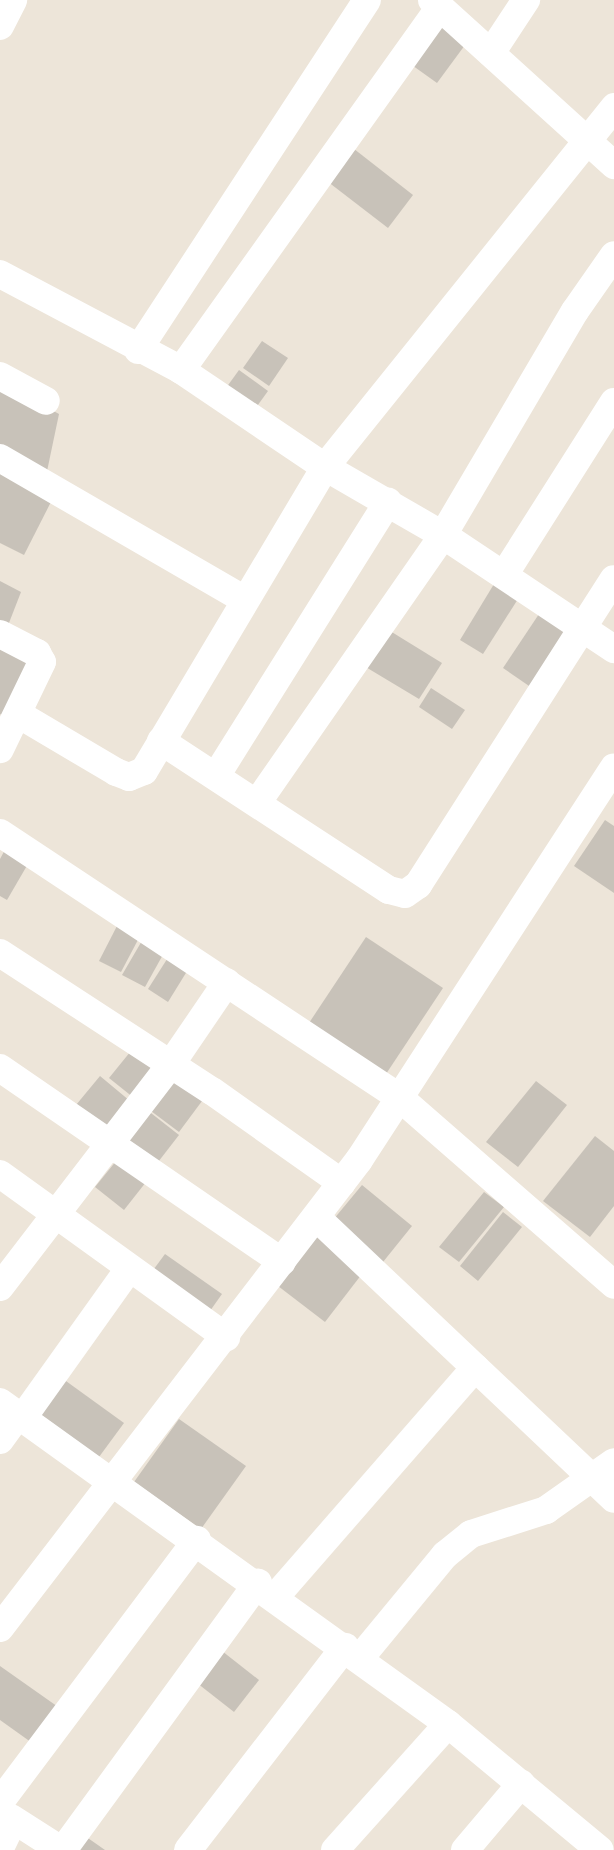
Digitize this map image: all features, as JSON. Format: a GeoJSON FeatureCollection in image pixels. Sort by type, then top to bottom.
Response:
{"type":"FeatureCollection","features":[{"type":"Feature","properties":{"kind":"street"},"geometry":{"type":"LineString","coordinates":[[0,26],[13,0]]}},
{"type":"Feature","properties":{"kind":"street"},"geometry":{"type":"LineString","coordinates":[[138,350],[367,0]]}},
{"type":"Feature","properties":{"kind":"street"},"geometry":{"type":"LineString","coordinates":[[490,53],[526,0]]}},
{"type":"Feature","properties":{"kind":"street"},"geometry":{"type":"LineString","coordinates":[[181,370],[436,4],[588,143],[614,164]]}},
{"type":"Feature","properties":{"kind":"street"},"geometry":{"type":"LineString","coordinates":[[10,718],[129,777],[144,771],[325,468],[588,143],[614,107]]}},
{"type":"Feature","properties":{"kind":"street"},"geometry":{"type":"LineString","coordinates":[[257,803],[443,535],[575,311],[614,254]]}},
{"type":"Feature","properties":{"kind":"street"},"geometry":{"type":"LineString","coordinates":[[0,274],[138,350],[181,370],[325,468],[388,502],[443,535],[614,649]]}},
{"type":"Feature","properties":{"kind":"street"},"geometry":{"type":"LineString","coordinates":[[0,376],[46,401]]}},
{"type":"Feature","properties":{"kind":"street"},"geometry":{"type":"LineString","coordinates":[[504,575],[614,402]]}},
{"type":"Feature","properties":{"kind":"street"},"geometry":{"type":"LineString","coordinates":[[0,458],[245,600]]}},
{"type":"Feature","properties":{"kind":"street"},"geometry":{"type":"LineString","coordinates":[[216,776],[388,502]]}},
{"type":"Feature","properties":{"kind":"street"},"geometry":{"type":"LineString","coordinates":[[161,741],[389,890],[405,894],[418,884],[580,626],[614,579]]}},
{"type":"Feature","properties":{"kind":"street"},"geometry":{"type":"LineString","coordinates":[[0,634],[37,653],[42,662],[10,718],[0,749]]}},
{"type":"Feature","properties":{"kind":"street"},"geometry":{"type":"LineString","coordinates":[[0,1628],[116,1482],[342,1183],[400,1098],[614,767]]}},
{"type":"Feature","properties":{"kind":"street"},"geometry":{"type":"LineString","coordinates":[[0,832],[400,1098],[614,1285]]}},
{"type":"Feature","properties":{"kind":"street"},"geometry":{"type":"LineString","coordinates":[[0,953],[171,1064],[342,1183]]}},
{"type":"Feature","properties":{"kind":"street"},"geometry":{"type":"LineString","coordinates":[[0,1287],[171,1064],[227,982]]}},
{"type":"Feature","properties":{"kind":"street"},"geometry":{"type":"LineString","coordinates":[[0,1068],[111,1141],[282,1262]]}},
{"type":"Feature","properties":{"kind":"street"},"geometry":{"type":"LineString","coordinates":[[0,1174],[58,1213],[129,1269],[226,1337]]}},
{"type":"Feature","properties":{"kind":"street"},"geometry":{"type":"LineString","coordinates":[[316,1217],[614,1500]]}},
{"type":"Feature","properties":{"kind":"street"},"geometry":{"type":"LineString","coordinates":[[0,1440],[14,1411],[129,1269]]}},
{"type":"Feature","properties":{"kind":"street"},"geometry":{"type":"LineString","coordinates":[[4,1809],[62,1850],[267,1590],[475,1368]]}},
{"type":"Feature","properties":{"kind":"street"},"geometry":{"type":"LineString","coordinates":[[14,1411],[267,1590],[448,1724],[599,1850]]}},
{"type":"Feature","properties":{"kind":"street"},"geometry":{"type":"LineString","coordinates":[[188,1850],[353,1653],[445,1555],[471,1534],[546,1510],[593,1480],[614,1462]]}},
{"type":"Feature","properties":{"kind":"street"},"geometry":{"type":"LineString","coordinates":[[0,1848],[4,1809],[197,1540]]}},
{"type":"Feature","properties":{"kind":"street"},"geometry":{"type":"LineString","coordinates":[[335,1850],[448,1724]]}},
{"type":"Feature","properties":{"kind":"street"},"geometry":{"type":"LineString","coordinates":[[465,1850],[521,1784]]}},
{"type":"Feature","properties":{"kind":"building"},"geometry":{"type":"Polygon","coordinates":[[[437,24],[465,45],[437,83],[409,63],[437,24]]]}},
{"type":"Feature","properties":{"kind":"building"},"geometry":{"type":"Polygon","coordinates":[[[349,145],[413,195],[388,228],[323,178],[349,145]]]}},
{"type":"Feature","properties":{"kind":"building"},"geometry":{"type":"Polygon","coordinates":[[[262,341],[288,358],[269,386],[243,368],[262,341]]]}},
{"type":"Feature","properties":{"kind":"building"},"geometry":{"type":"Polygon","coordinates":[[[239,370],[268,391],[255,409],[226,388],[239,370]]]}},
{"type":"Feature","properties":{"kind":"building"},"geometry":{"type":"Polygon","coordinates":[[[0,382],[59,414],[46,476],[0,450],[0,382]]]}},
{"type":"Feature","properties":{"kind":"building"},"geometry":{"type":"Polygon","coordinates":[[[0,464],[55,494],[24,555],[0,543],[0,464]]]}},
{"type":"Feature","properties":{"kind":"building"},"geometry":{"type":"Polygon","coordinates":[[[0,581],[21,592],[7,628],[0,625],[0,581]]]}},
{"type":"Feature","properties":{"kind":"building"},"geometry":{"type":"Polygon","coordinates":[[[494,584],[518,599],[483,654],[460,640],[494,584]]]}},
{"type":"Feature","properties":{"kind":"building"},"geometry":{"type":"Polygon","coordinates":[[[541,611],[570,631],[532,688],[503,668],[541,611]]]}},
{"type":"Feature","properties":{"kind":"building"},"geometry":{"type":"Polygon","coordinates":[[[382,626],[442,663],[419,699],[359,663],[382,626]]]}},
{"type":"Feature","properties":{"kind":"building"},"geometry":{"type":"Polygon","coordinates":[[[0,641],[34,660],[6,717],[0,714],[0,641]]]}},
{"type":"Feature","properties":{"kind":"building"},"geometry":{"type":"Polygon","coordinates":[[[431,688],[465,710],[452,729],[419,707],[431,688]]]}},
{"type":"Feature","properties":{"kind":"building"},"geometry":{"type":"Polygon","coordinates":[[[605,820],[614,826],[614,893],[574,866],[605,820]]]}},
{"type":"Feature","properties":{"kind":"building"},"geometry":{"type":"Polygon","coordinates":[[[8,844],[32,857],[7,900],[0,896],[0,859],[8,844]]]}},
{"type":"Feature","properties":{"kind":"building"},"geometry":{"type":"Polygon","coordinates":[[[118,924],[140,936],[121,972],[99,961],[118,924]]]}},
{"type":"Feature","properties":{"kind":"building"},"geometry":{"type":"Polygon","coordinates":[[[366,937],[443,988],[384,1077],[307,1026],[366,937]]]}},
{"type":"Feature","properties":{"kind":"building"},"geometry":{"type":"Polygon","coordinates":[[[143,939],[165,951],[145,987],[122,975],[143,939]]]}},
{"type":"Feature","properties":{"kind":"building"},"geometry":{"type":"Polygon","coordinates":[[[169,956],[189,968],[168,1002],[148,989],[169,956]]]}},
{"type":"Feature","properties":{"kind":"building"},"geometry":{"type":"Polygon","coordinates":[[[135,1046],[165,1071],[139,1102],[109,1078],[135,1046]]]}},
{"type":"Feature","properties":{"kind":"building"},"geometry":{"type":"Polygon","coordinates":[[[170,1070],[205,1097],[179,1132],[143,1105],[170,1070]]]}},
{"type":"Feature","properties":{"kind":"building"},"geometry":{"type":"Polygon","coordinates":[[[100,1076],[136,1106],[113,1135],[76,1105],[100,1076]]]}},
{"type":"Feature","properties":{"kind":"building"},"geometry":{"type":"Polygon","coordinates":[[[536,1081],[567,1105],[518,1167],[486,1142],[536,1081]]]}},
{"type":"Feature","properties":{"kind":"building"},"geometry":{"type":"Polygon","coordinates":[[[142,1106],[179,1135],[155,1166],[117,1137],[142,1106]]]}},
{"type":"Feature","properties":{"kind":"building"},"geometry":{"type":"Polygon","coordinates":[[[595,1136],[614,1151],[614,1206],[590,1237],[543,1201],[595,1136]]]}},
{"type":"Feature","properties":{"kind":"building"},"geometry":{"type":"Polygon","coordinates":[[[121,1155],[150,1177],[124,1210],[95,1187],[121,1155]]]}},
{"type":"Feature","properties":{"kind":"building"},"geometry":{"type":"Polygon","coordinates":[[[362,1185],[412,1226],[383,1262],[333,1220],[362,1185]]]}},
{"type":"Feature","properties":{"kind":"building"},"geometry":{"type":"Polygon","coordinates":[[[484,1192],[504,1207],[459,1262],[439,1247],[484,1192]]]}},
{"type":"Feature","properties":{"kind":"building"},"geometry":{"type":"Polygon","coordinates":[[[503,1212],[522,1227],[478,1281],[460,1266],[503,1212]]]}},
{"type":"Feature","properties":{"kind":"building"},"geometry":{"type":"Polygon","coordinates":[[[317,1234],[365,1270],[325,1322],[278,1286],[317,1234]]]}},
{"type":"Feature","properties":{"kind":"building"},"geometry":{"type":"Polygon","coordinates":[[[165,1254],[222,1294],[205,1318],[148,1277],[165,1254]]]}},
{"type":"Feature","properties":{"kind":"building"},"geometry":{"type":"Polygon","coordinates":[[[59,1376],[124,1423],[99,1457],[34,1410],[59,1376]]]}},
{"type":"Feature","properties":{"kind":"building"},"geometry":{"type":"Polygon","coordinates":[[[179,1419],[246,1466],[201,1529],[134,1482],[179,1419]]]}},
{"type":"Feature","properties":{"kind":"building"},"geometry":{"type":"Polygon","coordinates":[[[222,1651],[259,1680],[234,1712],[197,1683],[222,1651]]]}},
{"type":"Feature","properties":{"kind":"building"},"geometry":{"type":"Polygon","coordinates":[[[0,1666],[61,1709],[35,1745],[0,1720],[0,1666]]]}},
{"type":"Feature","properties":{"kind":"building"},"geometry":{"type":"Polygon","coordinates":[[[85,1836],[105,1850],[75,1850],[85,1836]]]}}]}
